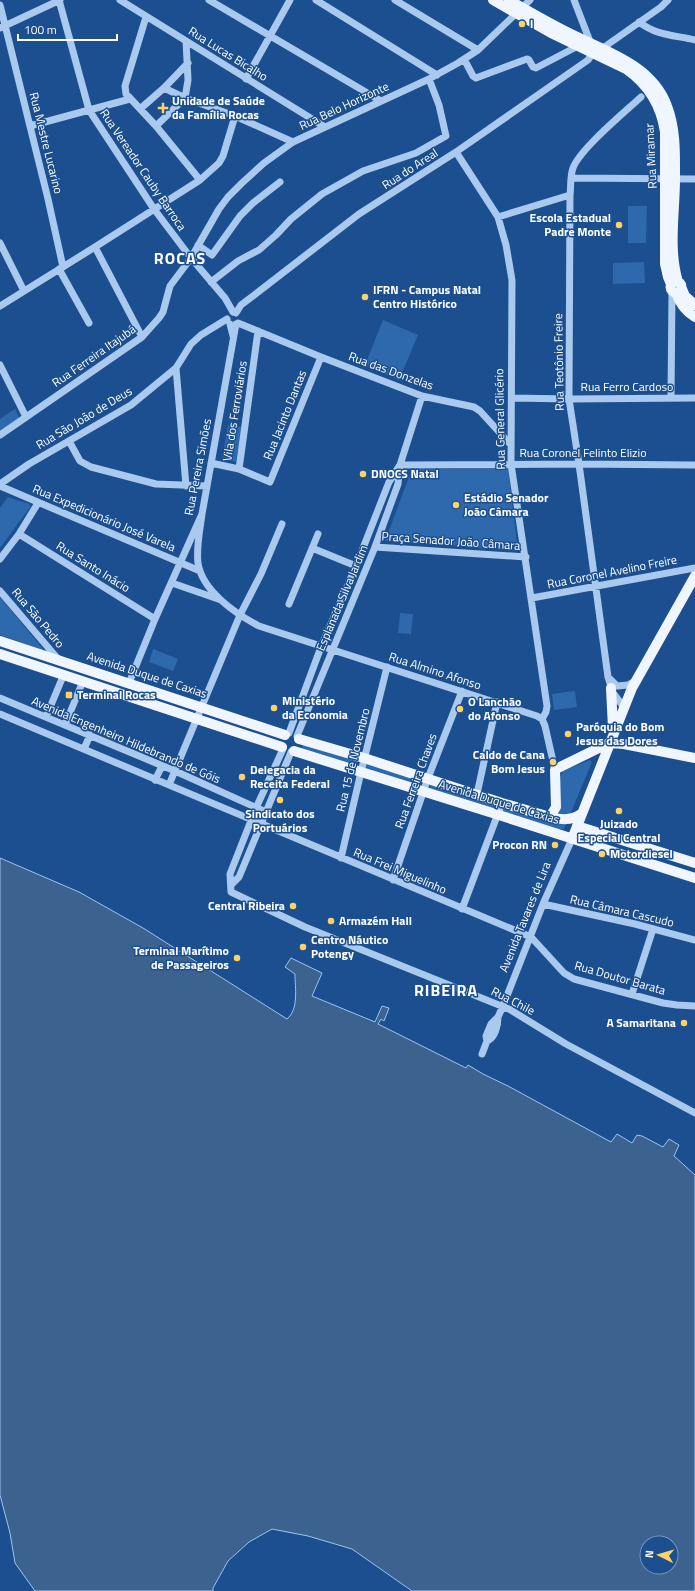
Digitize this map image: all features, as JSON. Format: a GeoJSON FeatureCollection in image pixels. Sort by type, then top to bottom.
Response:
{"type":"FeatureCollection","features":[{"type":"Feature","properties":{"kind":"main road","name":"Rua Miramar"},"geometry":{"type":"LineString","coordinates":[[493,0],[519,10],[595,49],[637,77],[652,94],[663,118],[665,132],[670,178],[673,259],[676,288],[680,303],[695,317]]}},
{"type":"Feature","properties":{"kind":"main road","name":"Rua Miramar"},"geometry":{"type":"LineString","coordinates":[[509,0],[519,10],[578,46],[595,49]]}},
{"type":"Feature","properties":{"kind":"main road","name":"Rua Miramar"},"geometry":{"type":"LineString","coordinates":[[676,288],[695,305]]}},
{"type":"Feature","properties":{"kind":"main road","name":"Avenida Tavares de Lira"},"geometry":{"type":"LineString","coordinates":[[567,837],[577,826],[623,706],[635,681],[695,576]]}},
{"type":"Feature","properties":{"kind":"main road","name":"Avenida Duque de Caxias"},"geometry":{"type":"LineString","coordinates":[[0,641],[240,720],[428,778],[502,803],[568,819],[577,818],[581,814]]}},
{"type":"Feature","properties":{"kind":"main road","name":"Avenida Duque de Caxias"},"geometry":{"type":"LineString","coordinates":[[0,654],[64,674],[288,750],[499,814],[695,878]]}},
{"type":"Feature","properties":{"kind":"main road"},"geometry":{"type":"LineString","coordinates":[[611,688],[613,732]]}},
{"type":"Feature","properties":{"kind":"main road"},"geometry":{"type":"LineString","coordinates":[[235,732],[240,720]]}},
{"type":"Feature","properties":{"kind":"main road"},"geometry":{"type":"LineString","coordinates":[[293,736],[299,746],[288,750],[281,740],[293,736]]}},
{"type":"Feature","properties":{"kind":"main road"},"geometry":{"type":"LineString","coordinates":[[552,815],[556,807],[556,770],[609,743],[624,744],[695,758]]}},
{"type":"Feature","properties":{"kind":"main road"},"geometry":{"type":"LineString","coordinates":[[567,837],[568,819]]}},
{"type":"Feature","properties":{"kind":"main road"},"geometry":{"type":"LineString","coordinates":[[577,826],[695,863]]}},
{"type":"Feature","properties":{"kind":"street"},"geometry":{"type":"LineString","coordinates":[[3,27],[60,0]]}},
{"type":"Feature","properties":{"kind":"street","name":"Rua Vereador Cauby Barroca"},"geometry":{"type":"LineString","coordinates":[[60,0],[89,111],[154,209],[191,258],[225,298],[234,319]]}},
{"type":"Feature","properties":{"kind":"street","name":"Rua Lucas Bicalho"},"geometry":{"type":"LineString","coordinates":[[120,0],[325,127]]}},
{"type":"Feature","properties":{"kind":"street"},"geometry":{"type":"LineString","coordinates":[[209,0],[381,100]]}},
{"type":"Feature","properties":{"kind":"street"},"geometry":{"type":"LineString","coordinates":[[246,79],[290,0]]}},
{"type":"Feature","properties":{"kind":"street"},"geometry":{"type":"LineString","coordinates":[[316,0],[437,75]]}},
{"type":"Feature","properties":{"kind":"street"},"geometry":{"type":"LineString","coordinates":[[395,0],[478,50]]}},
{"type":"Feature","properties":{"kind":"street","name":"Rua Belo Horizonte"},"geometry":{"type":"LineString","coordinates":[[191,258],[219,209],[228,197],[264,163],[294,142],[381,100],[429,79],[464,59],[478,50],[530,0]]}},
{"type":"Feature","properties":{"kind":"street"},"geometry":{"type":"LineString","coordinates":[[574,0],[595,49]]}},
{"type":"Feature","properties":{"kind":"street","name":"Rua do Areal"},"geometry":{"type":"LineString","coordinates":[[234,319],[241,305],[330,235],[359,214],[456,152],[581,66],[595,49],[639,22],[661,7],[668,0]]}},
{"type":"Feature","properties":{"kind":"street","name":"Rua Mestre Lucarino"},"geometry":{"type":"LineString","coordinates":[[0,5],[3,27],[48,199],[61,268],[89,323]]}},
{"type":"Feature","properties":{"kind":"street"},"geometry":{"type":"LineString","coordinates":[[146,17],[125,86],[126,94],[156,126],[200,180]]}},
{"type":"Feature","properties":{"kind":"street"},"geometry":{"type":"LineString","coordinates":[[639,22],[647,28],[666,35],[695,40]]}},
{"type":"Feature","properties":{"kind":"street"},"geometry":{"type":"LineString","coordinates":[[156,126],[185,98],[188,80],[186,41]]}},
{"type":"Feature","properties":{"kind":"street"},"geometry":{"type":"LineString","coordinates":[[464,59],[473,76],[476,78],[527,59],[533,67],[536,68],[578,46]]}},
{"type":"Feature","properties":{"kind":"street"},"geometry":{"type":"LineString","coordinates":[[140,109],[164,88],[188,63]]}},
{"type":"Feature","properties":{"kind":"street"},"geometry":{"type":"LineString","coordinates":[[211,282],[242,259],[259,250],[291,219],[322,194],[363,171],[416,154],[446,136],[439,105],[429,79]]}},
{"type":"Feature","properties":{"kind":"street"},"geometry":{"type":"LineString","coordinates":[[164,88],[185,98],[235,116],[294,142]]}},
{"type":"Feature","properties":{"kind":"street","name":"Rua Teotônio Freire"},"geometry":{"type":"LineString","coordinates":[[623,706],[616,698],[608,677],[569,399],[570,195],[572,170],[576,161],[585,150],[642,97]]}},
{"type":"Feature","properties":{"kind":"street"},"geometry":{"type":"LineString","coordinates":[[30,126],[89,111],[129,98]]}},
{"type":"Feature","properties":{"kind":"street"},"geometry":{"type":"LineString","coordinates":[[0,306],[200,180],[219,163],[235,116]]}},
{"type":"Feature","properties":{"kind":"street","name":"Rua General Glicério"},"geometry":{"type":"LineString","coordinates":[[456,152],[498,217],[506,245],[512,280],[511,464],[547,706],[546,712],[542,719]]}},
{"type":"Feature","properties":{"kind":"street"},"geometry":{"type":"LineString","coordinates":[[572,178],[695,179]]}},
{"type":"Feature","properties":{"kind":"street"},"geometry":{"type":"LineString","coordinates":[[198,245],[212,255],[240,216],[253,203],[280,182]]}},
{"type":"Feature","properties":{"kind":"street"},"geometry":{"type":"LineString","coordinates":[[498,217],[570,195]]}},
{"type":"Feature","properties":{"kind":"street"},"geometry":{"type":"LineString","coordinates":[[0,243],[24,291]]}},
{"type":"Feature","properties":{"kind":"street"},"geometry":{"type":"LineString","coordinates":[[95,247],[142,337]]}},
{"type":"Feature","properties":{"kind":"street","name":"Rua Ferreira Itajubá"},"geometry":{"type":"LineString","coordinates":[[0,435],[142,337],[163,312],[170,286],[191,258]]}},
{"type":"Feature","properties":{"kind":"street"},"geometry":{"type":"LineString","coordinates":[[671,398],[676,288]]}},
{"type":"Feature","properties":{"kind":"street","name":"Rua das Donzelas"},"geometry":{"type":"LineString","coordinates":[[234,319],[255,330],[422,396],[474,407],[480,411],[511,445]]}},
{"type":"Feature","properties":{"kind":"street","name":"Rua Pereira Simões"},"geometry":{"type":"LineString","coordinates":[[129,683],[155,619],[202,514],[233,338],[234,319]]}},
{"type":"Feature","properties":{"kind":"street","name":"Rua São João de Deus"},"geometry":{"type":"LineString","coordinates":[[0,485],[29,464],[132,405],[176,368],[191,344],[207,331],[234,319]]}},
{"type":"Feature","properties":{"kind":"street","name":"Vila dos Ferroviários"},"geometry":{"type":"LineString","coordinates":[[211,464],[239,469],[255,330]]}},
{"type":"Feature","properties":{"kind":"street","name":"Rua Jacinto Dantas"},"geometry":{"type":"LineString","coordinates":[[239,469],[270,482],[321,357]]}},
{"type":"Feature","properties":{"kind":"street"},"geometry":{"type":"LineString","coordinates":[[0,365],[26,417]]}},
{"type":"Feature","properties":{"kind":"street"},"geometry":{"type":"LineString","coordinates":[[176,368],[186,486]]}},
{"type":"Feature","properties":{"kind":"street","name":"Esplanada Silva Jardim"},"geometry":{"type":"LineString","coordinates":[[293,736],[359,588],[375,547],[398,484],[400,465],[422,396]]}},
{"type":"Feature","properties":{"kind":"street","name":"Rua Ferro Cardoso"},"geometry":{"type":"LineString","coordinates":[[512,398],[695,398]]}},
{"type":"Feature","properties":{"kind":"street"},"geometry":{"type":"LineString","coordinates":[[69,441],[80,461],[91,467],[141,482],[163,485],[207,486]]}},
{"type":"Feature","properties":{"kind":"street","name":"Esplanada Silva Jardim"},"geometry":{"type":"LineString","coordinates":[[293,736],[321,646],[356,566],[389,482],[400,465]]}},
{"type":"Feature","properties":{"kind":"street","name":"Rua Coronel Felinto Elizio"},"geometry":{"type":"LineString","coordinates":[[400,465],[695,465]]}},
{"type":"Feature","properties":{"kind":"street","name":"Rua Expedicionário José Varela"},"geometry":{"type":"LineString","coordinates":[[0,485],[200,571]]}},
{"type":"Feature","properties":{"kind":"street"},"geometry":{"type":"LineString","coordinates":[[0,559],[19,534],[38,502]]}},
{"type":"Feature","properties":{"kind":"street"},"geometry":{"type":"LineString","coordinates":[[202,514],[198,553],[200,571],[206,583],[221,600]]}},
{"type":"Feature","properties":{"kind":"street"},"geometry":{"type":"LineString","coordinates":[[169,785],[240,615],[261,574],[282,524]]}},
{"type":"Feature","properties":{"kind":"street","name":"Rua Santo Inácio"},"geometry":{"type":"LineString","coordinates":[[19,534],[155,619]]}},
{"type":"Feature","properties":{"kind":"street"},"geometry":{"type":"LineString","coordinates":[[289,604],[318,534]]}},
{"type":"Feature","properties":{"kind":"street","name":"Praça Senador João Câmara"},"geometry":{"type":"LineString","coordinates":[[375,547],[526,557]]}},
{"type":"Feature","properties":{"kind":"street"},"geometry":{"type":"LineString","coordinates":[[312,548],[356,566]]}},
{"type":"Feature","properties":{"kind":"street","name":"Rua Coronel Avelino Freire"},"geometry":{"type":"LineString","coordinates":[[532,598],[596,585],[695,568]]}},
{"type":"Feature","properties":{"kind":"street"},"geometry":{"type":"LineString","coordinates":[[349,581],[359,588]]}},
{"type":"Feature","properties":{"kind":"street"},"geometry":{"type":"LineString","coordinates":[[172,583],[221,600]]}},
{"type":"Feature","properties":{"kind":"street","name":"Rua São Pedro"},"geometry":{"type":"LineString","coordinates":[[0,591],[59,660]]}},
{"type":"Feature","properties":{"kind":"street","name":"Rua Almino Afonso"},"geometry":{"type":"LineString","coordinates":[[221,600],[240,615],[259,626],[497,702],[542,719]]}},
{"type":"Feature","properties":{"kind":"street","name":"Rua 15 de Novembro"},"geometry":{"type":"LineString","coordinates":[[341,858],[360,772],[387,667]]}},
{"type":"Feature","properties":{"kind":"street"},"geometry":{"type":"LineString","coordinates":[[46,733],[48,718],[64,674]]}},
{"type":"Feature","properties":{"kind":"street"},"geometry":{"type":"LineString","coordinates":[[608,677],[617,686],[628,685],[635,681]]}},
{"type":"Feature","properties":{"kind":"street"},"geometry":{"type":"LineString","coordinates":[[65,725],[82,681]]}},
{"type":"Feature","properties":{"kind":"street","name":"Rua Ferreira Chaves"},"geometry":{"type":"LineString","coordinates":[[393,880],[428,778],[462,691]]}},
{"type":"Feature","properties":{"kind":"street","name":"Avenida Engenheiro Hildebrando de Góis"},"geometry":{"type":"LineString","coordinates":[[0,698],[175,771],[266,812]]}},
{"type":"Feature","properties":{"kind":"street"},"geometry":{"type":"LineString","coordinates":[[477,794],[497,702]]}},
{"type":"Feature","properties":{"kind":"street","name":"Avenida Engenheiro Hildebrando de Góis"},"geometry":{"type":"LineString","coordinates":[[0,714],[261,823]]}},
{"type":"Feature","properties":{"kind":"street"},"geometry":{"type":"LineString","coordinates":[[542,719],[556,770]]}},
{"type":"Feature","properties":{"kind":"street"},"geometry":{"type":"LineString","coordinates":[[84,749],[90,735]]}},
{"type":"Feature","properties":{"kind":"street"},"geometry":{"type":"LineString","coordinates":[[231,885],[230,874],[256,808],[288,750]]}},
{"type":"Feature","properties":{"kind":"street"},"geometry":{"type":"LineString","coordinates":[[231,885],[239,877],[266,812],[288,750]]}},
{"type":"Feature","properties":{"kind":"street"},"geometry":{"type":"LineString","coordinates":[[155,780],[162,766]]}},
{"type":"Feature","properties":{"kind":"street"},"geometry":{"type":"LineString","coordinates":[[462,909],[502,803]]}},
{"type":"Feature","properties":{"kind":"street","name":"Rua Frei Miguelinho"},"geometry":{"type":"LineString","coordinates":[[261,823],[530,937]]}},
{"type":"Feature","properties":{"kind":"street","name":"Avenida Tavares de Lira"},"geometry":{"type":"LineString","coordinates":[[482,1054],[487,1041],[492,1039],[497,1027],[498,1017],[543,904],[567,837]]}},
{"type":"Feature","properties":{"kind":"street","name":"Rua Chile"},"geometry":{"type":"LineString","coordinates":[[231,885],[231,892],[305,927],[503,1006],[566,1044],[695,1113]]}},
{"type":"Feature","properties":{"kind":"street","name":"Rua Câmara Cascudo"},"geometry":{"type":"LineString","coordinates":[[543,904],[695,940]]}},
{"type":"Feature","properties":{"kind":"street"},"geometry":{"type":"LineString","coordinates":[[632,994],[653,929]]}},
{"type":"Feature","properties":{"kind":"street","name":"Rua Doutor Barata"},"geometry":{"type":"LineString","coordinates":[[530,937],[549,958],[569,976],[580,981],[677,1005],[695,1006]]}},
{"type":"Feature","properties":{"kind":"shaded area"},"geometry":{"type":"Polygon","coordinates":[[[628,206],[647,206],[646,243],[628,243],[628,206]]]}},
{"type":"Feature","properties":{"kind":"shaded area"},"geometry":{"type":"Polygon","coordinates":[[[644,262],[645,283],[613,284],[613,263],[644,262]]]}},
{"type":"Feature","properties":{"kind":"shaded area"},"geometry":{"type":"Polygon","coordinates":[[[383,320],[418,335],[399,380],[365,365],[383,320]]]}},
{"type":"Feature","properties":{"kind":"shaded area"},"geometry":{"type":"Polygon","coordinates":[[[15,409],[19,418],[0,431],[0,419],[15,409]]]}},
{"type":"Feature","properties":{"kind":"shaded area"},"geometry":{"type":"Polygon","coordinates":[[[228,425],[242,427],[236,462],[222,459],[228,425]]]}},
{"type":"Feature","properties":{"kind":"shaded area","name":"Estádio Senador João Câmara"},"geometry":{"type":"Polygon","coordinates":[[[412,469],[508,469],[518,551],[385,541],[412,469]]]}},
{"type":"Feature","properties":{"kind":"shaded area"},"geometry":{"type":"Polygon","coordinates":[[[8,497],[31,506],[0,548],[0,508],[8,497]]]}},
{"type":"Feature","properties":{"kind":"shaded area"},"geometry":{"type":"Polygon","coordinates":[[[0,597],[44,650],[0,635],[0,597]]]}},
{"type":"Feature","properties":{"kind":"shaded area"},"geometry":{"type":"Polygon","coordinates":[[[400,613],[413,614],[411,634],[398,633],[400,613]]]}},
{"type":"Feature","properties":{"kind":"shaded area"},"geometry":{"type":"Polygon","coordinates":[[[153,649],[178,659],[173,671],[149,662],[153,649]]]}},
{"type":"Feature","properties":{"kind":"shaded area"},"geometry":{"type":"Polygon","coordinates":[[[575,691],[577,707],[554,710],[552,694],[575,691]]]}},
{"type":"Feature","properties":{"kind":"shaded area"},"geometry":{"type":"Polygon","coordinates":[[[304,742],[359,759],[355,768],[301,750],[304,742]]]}},
{"type":"Feature","properties":{"kind":"shaded area"},"geometry":{"type":"Polygon","coordinates":[[[590,760],[592,762],[564,829],[558,829],[504,815],[502,810],[505,807],[550,822],[559,780],[563,771],[590,760]]]}},
{"type":"Feature","properties":{"kind":"shaded area"},"geometry":{"type":"Polygon","coordinates":[[[367,763],[421,780],[418,787],[365,769],[367,763]]]}},
{"type":"Feature","properties":{"kind":"shaded area"},"geometry":{"type":"Polygon","coordinates":[[[431,783],[496,804],[494,811],[429,790],[431,783]]]}},
{"type":"Feature","properties":{"kind":"shaded area"},"geometry":{"type":"Polygon","coordinates":[[[0,858],[79,892],[143,928],[287,1019],[291,1015],[296,998],[295,974],[285,967],[291,958],[322,973],[312,996],[375,1022],[382,1006],[389,1008],[384,1021],[381,1019],[378,1024],[466,1068],[468,1065],[611,1142],[617,1134],[632,1143],[637,1135],[663,1147],[669,1139],[679,1145],[674,1156],[695,1175],[695,1591],[412,1591],[352,1549],[308,1536],[272,1529],[249,1542],[228,1561],[213,1588],[213,1591],[35,1591],[15,1563],[10,1533],[0,1495],[0,858]]]}},
{"type":"Feature","properties":{"kind":"place","name":"l"},"geometry":{"type":"Point","coordinates":[522,24]}},
{"type":"Feature","properties":{"kind":"place","name":"Unidade de Saúde da Família Rocas"},"geometry":{"type":"Point","coordinates":[163,108]}},
{"type":"Feature","properties":{"kind":"place","name":"Escola Estadual Padre Monte"},"geometry":{"type":"Point","coordinates":[619,225]}},
{"type":"Feature","properties":{"kind":"place","name":"IFRN - Campus Natal Centro Histórico"},"geometry":{"type":"Point","coordinates":[365,297]}},
{"type":"Feature","properties":{"kind":"place","name":"DNOCS Natal"},"geometry":{"type":"Point","coordinates":[363,474]}},
{"type":"Feature","properties":{"kind":"place","name":"Estádio Senador João Câmara"},"geometry":{"type":"Point","coordinates":[456,505]}},
{"type":"Feature","properties":{"kind":"place","name":"Terminal Rocas"},"geometry":{"type":"Point","coordinates":[69,695]}},
{"type":"Feature","properties":{"kind":"place","name":"Ministério da Economia"},"geometry":{"type":"Point","coordinates":[274,708]}},
{"type":"Feature","properties":{"kind":"place","name":"O Lanchão do Afonso"},"geometry":{"type":"Point","coordinates":[460,709]}},
{"type":"Feature","properties":{"kind":"place","name":"Paróquia do Bom Jesus das Dores"},"geometry":{"type":"Point","coordinates":[568,734]}},
{"type":"Feature","properties":{"kind":"place","name":"Caldo de Cana Bom Jesus"},"geometry":{"type":"Point","coordinates":[553,762]}},
{"type":"Feature","properties":{"kind":"place","name":"Delegacia da Receita Federal"},"geometry":{"type":"Point","coordinates":[242,777]}},
{"type":"Feature","properties":{"kind":"place","name":"Sindicato dos Portuários"},"geometry":{"type":"Point","coordinates":[280,800]}},
{"type":"Feature","properties":{"kind":"place","name":"Juizado Especial Central"},"geometry":{"type":"Point","coordinates":[619,811]}},
{"type":"Feature","properties":{"kind":"place","name":"Procon RN"},"geometry":{"type":"Point","coordinates":[555,845]}},
{"type":"Feature","properties":{"kind":"place","name":"Motordiesel"},"geometry":{"type":"Point","coordinates":[602,854]}},
{"type":"Feature","properties":{"kind":"place","name":"Central Ribeira"},"geometry":{"type":"Point","coordinates":[293,906]}},
{"type":"Feature","properties":{"kind":"place","name":"Armazém Hall"},"geometry":{"type":"Point","coordinates":[331,921]}},
{"type":"Feature","properties":{"kind":"place","name":"Centro Náutico Potengy"},"geometry":{"type":"Point","coordinates":[303,947]}},
{"type":"Feature","properties":{"kind":"place","name":"Terminal Marítimo de Passageiros"},"geometry":{"type":"Point","coordinates":[237,958]}},
{"type":"Feature","properties":{"kind":"place","name":"A Samaritana"},"geometry":{"type":"Point","coordinates":[684,1023]}},
{"type":"Feature","properties":{"kind":"district","name":"ROCAS"},"geometry":{"type":"Point","coordinates":[180,258]}},
{"type":"Feature","properties":{"kind":"district","name":"RIBEIRA"},"geometry":{"type":"Point","coordinates":[446,990]}}]}
